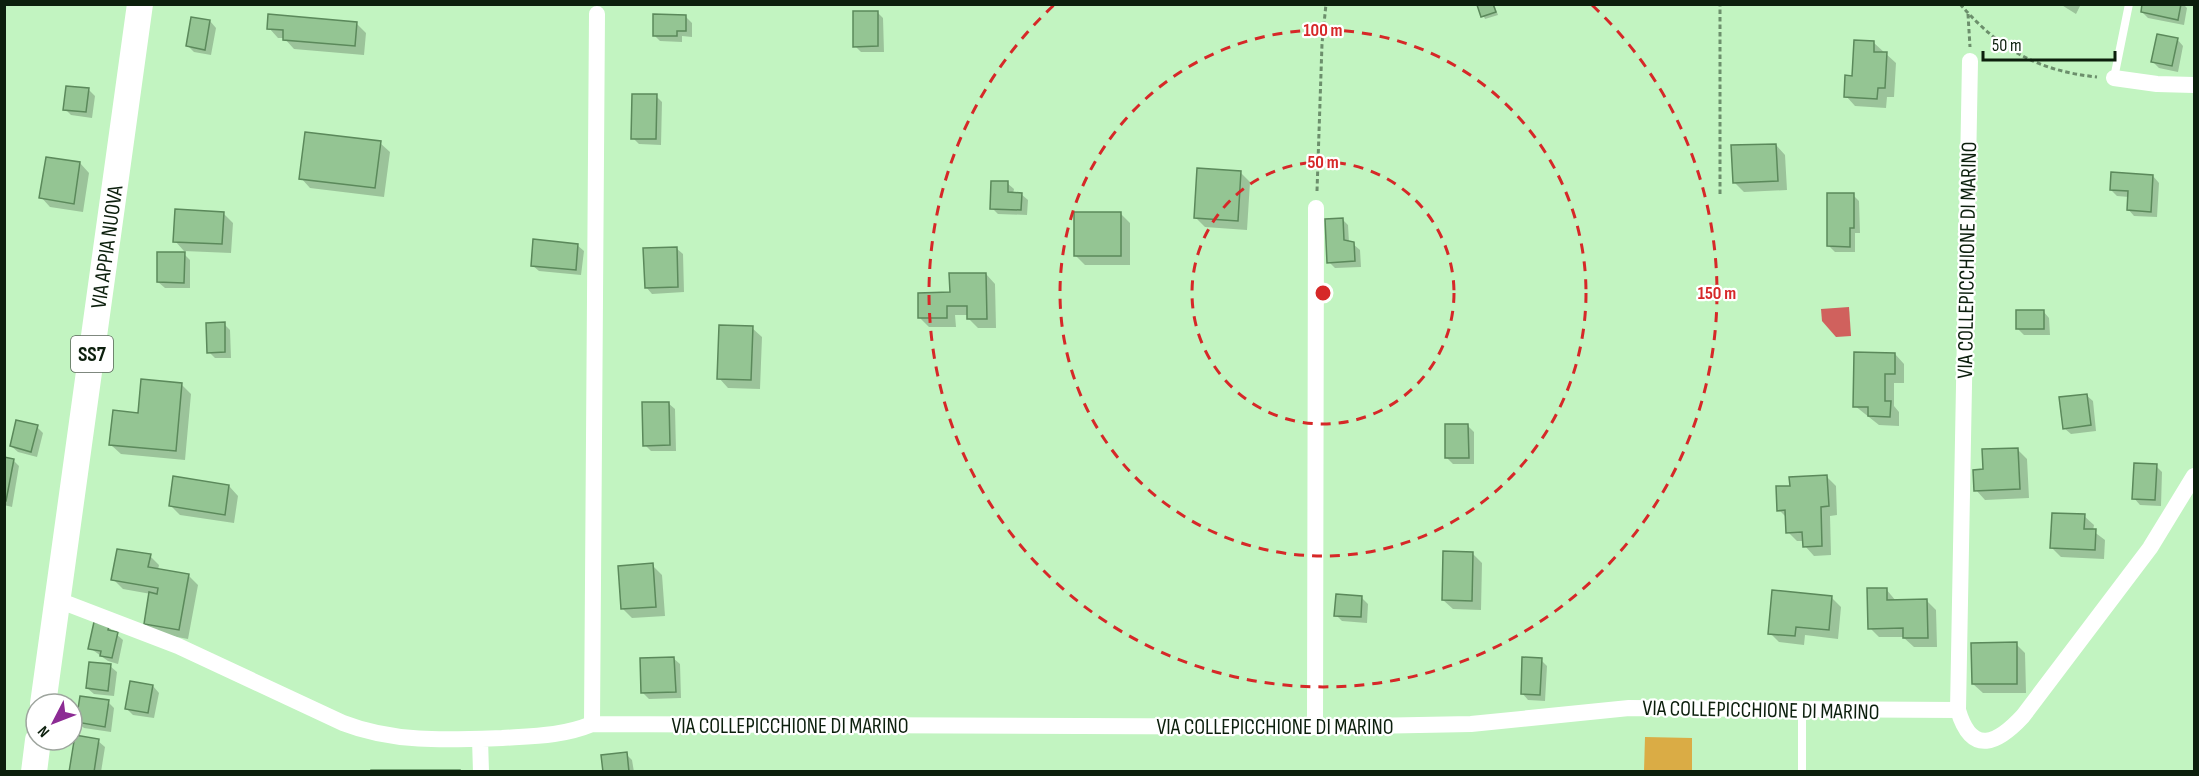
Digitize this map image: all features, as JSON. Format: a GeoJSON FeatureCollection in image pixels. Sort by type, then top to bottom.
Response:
{"type":"FeatureCollection","features":[{"type":"Feature","properties":{"kind":"main road","name":"VIA APPIA NUOVA"},"geometry":{"type":"LineString","coordinates":[[45,692],[140,4]]}},
{"type":"Feature","properties":{"kind":"main road"},"geometry":{"type":"LineString","coordinates":[[34,771],[36,752]]}},
{"type":"Feature","properties":{"kind":"street"},"geometry":{"type":"LineString","coordinates":[[592,724],[597,14]]}},
{"type":"Feature","properties":{"kind":"street","name":"VIA COLLEPICCHIONE DI MARINO"},"geometry":{"type":"LineString","coordinates":[[58,600],[178,646],[356,728],[399,738],[480,739],[565,734],[592,724],[1315,727],[1470,724],[1629,708],[1958,710],[1970,61]]}},
{"type":"Feature","properties":{"kind":"street"},"geometry":{"type":"LineString","coordinates":[[2114,78],[2170,85],[2194,85]]}},
{"type":"Feature","properties":{"kind":"street"},"geometry":{"type":"LineString","coordinates":[[1315,727],[1316,208]]}},
{"type":"Feature","properties":{"kind":"street"},"geometry":{"type":"LineString","coordinates":[[1958,710],[1964,725],[1979,741],[1996,739],[2017,722],[2150,548],[2194,476]]}},
{"type":"Feature","properties":{"kind":"street"},"geometry":{"type":"LineString","coordinates":[[480,739],[481,771]]}},
{"type":"Feature","properties":{"kind":"lane"},"geometry":{"type":"LineString","coordinates":[[2114,78],[2129,4]]}},
{"type":"Feature","properties":{"kind":"lane"},"geometry":{"type":"LineString","coordinates":[[1802,710],[1802,771]]}},
{"type":"Feature","properties":{"kind":"path"},"geometry":{"type":"LineString","coordinates":[[1316,208],[1322,44],[1326,4]]}},
{"type":"Feature","properties":{"kind":"path"},"geometry":{"type":"LineString","coordinates":[[1720,4],[1720,194]]}},
{"type":"Feature","properties":{"kind":"path"},"geometry":{"type":"LineString","coordinates":[[1960,4],[1967,13],[2006,45],[2031,61],[2066,73],[2114,78]]}},
{"type":"Feature","properties":{"kind":"path"},"geometry":{"type":"LineString","coordinates":[[1967,13],[1970,61]]}},
{"type":"Feature","properties":{"kind":"shaded area"},"geometry":{"type":"Polygon","coordinates":[[[1849,307],[1851,336],[1836,337],[1822,321],[1821,309],[1849,307]]]}},
{"type":"Feature","properties":{"kind":"shaded area"},"geometry":{"type":"Polygon","coordinates":[[[1645,737],[1692,738],[1692,771],[1644,771],[1645,737]]]}},
{"type":"Feature","properties":{"kind":"building"},"geometry":{"type":"Polygon","coordinates":[[[1493,4],[1496,12],[1481,17],[1477,5],[1493,4]]]}},
{"type":"Feature","properties":{"kind":"building"},"geometry":{"type":"Polygon","coordinates":[[[2142,4],[2181,4],[2178,20],[2141,12],[2142,4]]]}},
{"type":"Feature","properties":{"kind":"building"},"geometry":{"type":"Polygon","coordinates":[[[853,11],[878,11],[878,46],[853,47],[853,11]]]}},
{"type":"Feature","properties":{"kind":"building"},"geometry":{"type":"Polygon","coordinates":[[[268,14],[357,22],[355,46],[283,40],[283,30],[267,29],[268,14]]]}},
{"type":"Feature","properties":{"kind":"building"},"geometry":{"type":"Polygon","coordinates":[[[653,14],[686,15],[686,31],[677,31],[677,36],[653,36],[653,14]]]}},
{"type":"Feature","properties":{"kind":"building"},"geometry":{"type":"Polygon","coordinates":[[[191,17],[210,20],[205,50],[186,46],[191,17]]]}},
{"type":"Feature","properties":{"kind":"building"},"geometry":{"type":"Polygon","coordinates":[[[2157,34],[2178,38],[2172,66],[2151,62],[2157,34]]]}},
{"type":"Feature","properties":{"kind":"building"},"geometry":{"type":"Polygon","coordinates":[[[1854,40],[1874,41],[1874,52],[1887,52],[1885,88],[1878,88],[1877,99],[1844,97],[1845,75],[1852,76],[1854,40]]]}},
{"type":"Feature","properties":{"kind":"building"},"geometry":{"type":"Polygon","coordinates":[[[66,86],[89,88],[86,112],[63,110],[66,86]]]}},
{"type":"Feature","properties":{"kind":"building"},"geometry":{"type":"Polygon","coordinates":[[[632,94],[657,94],[656,139],[631,139],[632,94]]]}},
{"type":"Feature","properties":{"kind":"building"},"geometry":{"type":"Polygon","coordinates":[[[305,132],[381,141],[375,188],[299,179],[305,132]]]}},
{"type":"Feature","properties":{"kind":"building"},"geometry":{"type":"Polygon","coordinates":[[[1776,144],[1778,181],[1733,183],[1731,145],[1776,144]]]}},
{"type":"Feature","properties":{"kind":"building"},"geometry":{"type":"Polygon","coordinates":[[[46,157],[80,162],[74,204],[39,198],[46,157]]]}},
{"type":"Feature","properties":{"kind":"building"},"geometry":{"type":"Polygon","coordinates":[[[1197,168],[1241,171],[1238,221],[1194,218],[1197,168]]]}},
{"type":"Feature","properties":{"kind":"building"},"geometry":{"type":"Polygon","coordinates":[[[2111,172],[2153,175],[2151,212],[2127,210],[2128,191],[2110,190],[2111,172]]]}},
{"type":"Feature","properties":{"kind":"building"},"geometry":{"type":"Polygon","coordinates":[[[991,181],[1008,181],[1008,192],[1022,193],[1021,210],[990,209],[991,181]]]}},
{"type":"Feature","properties":{"kind":"building"},"geometry":{"type":"Polygon","coordinates":[[[1827,193],[1854,193],[1854,228],[1850,228],[1850,247],[1827,246],[1827,193]]]}},
{"type":"Feature","properties":{"kind":"building"},"geometry":{"type":"Polygon","coordinates":[[[175,209],[224,212],[222,244],[173,242],[175,209]]]}},
{"type":"Feature","properties":{"kind":"building"},"geometry":{"type":"Polygon","coordinates":[[[1074,212],[1121,212],[1121,256],[1074,256],[1074,212]]]}},
{"type":"Feature","properties":{"kind":"building"},"geometry":{"type":"Polygon","coordinates":[[[1343,218],[1344,240],[1354,242],[1355,261],[1327,263],[1325,219],[1343,218]]]}},
{"type":"Feature","properties":{"kind":"building"},"geometry":{"type":"Polygon","coordinates":[[[533,239],[578,244],[576,270],[531,266],[533,239]]]}},
{"type":"Feature","properties":{"kind":"building"},"geometry":{"type":"Polygon","coordinates":[[[677,247],[678,287],[645,288],[643,248],[677,247]]]}},
{"type":"Feature","properties":{"kind":"building"},"geometry":{"type":"Polygon","coordinates":[[[157,252],[185,252],[184,283],[157,282],[157,252]]]}},
{"type":"Feature","properties":{"kind":"building"},"geometry":{"type":"Polygon","coordinates":[[[949,273],[986,273],[987,319],[967,319],[967,306],[947,306],[947,318],[918,318],[918,293],[950,292],[949,273]]]}},
{"type":"Feature","properties":{"kind":"building"},"geometry":{"type":"Polygon","coordinates":[[[2016,310],[2044,310],[2044,329],[2016,329],[2016,310]]]}},
{"type":"Feature","properties":{"kind":"building"},"geometry":{"type":"Polygon","coordinates":[[[225,322],[225,352],[207,353],[206,323],[225,322]]]}},
{"type":"Feature","properties":{"kind":"building"},"geometry":{"type":"Polygon","coordinates":[[[719,325],[753,326],[751,380],[717,379],[719,325]]]}},
{"type":"Feature","properties":{"kind":"building"},"geometry":{"type":"Polygon","coordinates":[[[1854,352],[1895,353],[1895,374],[1885,374],[1885,401],[1891,401],[1890,417],[1868,416],[1868,407],[1853,407],[1854,352]]]}},
{"type":"Feature","properties":{"kind":"building"},"geometry":{"type":"Polygon","coordinates":[[[141,379],[182,383],[176,451],[109,445],[113,410],[138,413],[141,379]]]}},
{"type":"Feature","properties":{"kind":"building"},"geometry":{"type":"Polygon","coordinates":[[[2087,394],[2091,425],[2063,429],[2059,397],[2087,394]]]}},
{"type":"Feature","properties":{"kind":"building"},"geometry":{"type":"Polygon","coordinates":[[[642,402],[669,402],[670,445],[643,446],[642,402]]]}},
{"type":"Feature","properties":{"kind":"building"},"geometry":{"type":"Polygon","coordinates":[[[16,420],[38,425],[31,452],[10,446],[16,420]]]}},
{"type":"Feature","properties":{"kind":"building"},"geometry":{"type":"Polygon","coordinates":[[[1445,424],[1468,424],[1469,458],[1445,458],[1445,424]]]}},
{"type":"Feature","properties":{"kind":"building"},"geometry":{"type":"Polygon","coordinates":[[[2018,448],[2020,489],[1974,491],[1973,470],[1983,469],[1982,449],[2018,448]]]}},
{"type":"Feature","properties":{"kind":"building"},"geometry":{"type":"Polygon","coordinates":[[[4,457],[14,459],[6,501],[4,501],[4,457]]]}},
{"type":"Feature","properties":{"kind":"building"},"geometry":{"type":"Polygon","coordinates":[[[2134,463],[2157,464],[2155,500],[2132,499],[2134,463]]]}},
{"type":"Feature","properties":{"kind":"building"},"geometry":{"type":"Polygon","coordinates":[[[1827,475],[1829,506],[1821,507],[1822,546],[1803,547],[1802,532],[1786,533],[1785,510],[1777,511],[1776,486],[1790,486],[1789,477],[1827,475]]]}},
{"type":"Feature","properties":{"kind":"building"},"geometry":{"type":"Polygon","coordinates":[[[173,476],[229,485],[225,515],[169,506],[173,476]]]}},
{"type":"Feature","properties":{"kind":"building"},"geometry":{"type":"Polygon","coordinates":[[[2052,513],[2085,514],[2084,529],[2096,529],[2095,550],[2050,548],[2052,513]]]}},
{"type":"Feature","properties":{"kind":"building"},"geometry":{"type":"Polygon","coordinates":[[[117,549],[151,554],[148,567],[189,574],[179,630],[144,624],[149,592],[157,594],[158,588],[111,580],[117,549]]]}},
{"type":"Feature","properties":{"kind":"building"},"geometry":{"type":"Polygon","coordinates":[[[1443,551],[1473,552],[1472,601],[1442,600],[1443,551]]]}},
{"type":"Feature","properties":{"kind":"building"},"geometry":{"type":"Polygon","coordinates":[[[653,563],[656,607],[621,609],[618,566],[653,563]]]}},
{"type":"Feature","properties":{"kind":"building"},"geometry":{"type":"Polygon","coordinates":[[[1867,588],[1887,588],[1887,600],[1927,599],[1928,638],[1903,638],[1903,628],[1868,629],[1867,588]]]}},
{"type":"Feature","properties":{"kind":"building"},"geometry":{"type":"Polygon","coordinates":[[[1772,590],[1832,596],[1829,630],[1796,627],[1795,636],[1768,634],[1772,590]]]}},
{"type":"Feature","properties":{"kind":"building"},"geometry":{"type":"Polygon","coordinates":[[[1336,594],[1362,596],[1361,617],[1334,616],[1336,594]]]}},
{"type":"Feature","properties":{"kind":"building"},"geometry":{"type":"Polygon","coordinates":[[[94,622],[109,625],[108,630],[118,632],[112,658],[100,656],[101,651],[88,649],[94,622]]]}},
{"type":"Feature","properties":{"kind":"building"},"geometry":{"type":"Polygon","coordinates":[[[2017,642],[2017,684],[1972,684],[1971,643],[2017,642]]]}},
{"type":"Feature","properties":{"kind":"building"},"geometry":{"type":"Polygon","coordinates":[[[674,657],[676,692],[641,693],[640,658],[674,657]]]}},
{"type":"Feature","properties":{"kind":"building"},"geometry":{"type":"Polygon","coordinates":[[[1522,657],[1542,658],[1540,695],[1521,694],[1522,657]]]}},
{"type":"Feature","properties":{"kind":"building"},"geometry":{"type":"Polygon","coordinates":[[[89,662],[111,664],[108,691],[86,688],[89,662]]]}},
{"type":"Feature","properties":{"kind":"building"},"geometry":{"type":"Polygon","coordinates":[[[130,681],[153,685],[148,713],[125,709],[130,681]]]}},
{"type":"Feature","properties":{"kind":"building"},"geometry":{"type":"Polygon","coordinates":[[[84,697],[109,700],[105,727],[84,723],[84,697]]]}},
{"type":"Feature","properties":{"kind":"building"},"geometry":{"type":"Polygon","coordinates":[[[84,736],[99,739],[94,772],[69,772],[72,752],[84,752],[84,736]]]}},
{"type":"Feature","properties":{"kind":"building"},"geometry":{"type":"Polygon","coordinates":[[[627,752],[629,772],[603,772],[601,755],[627,752]]]}},
{"type":"Feature","properties":{"kind":"building"},"geometry":{"type":"Polygon","coordinates":[[[371,770],[460,770],[460,772],[371,772],[371,770]]]}}]}
